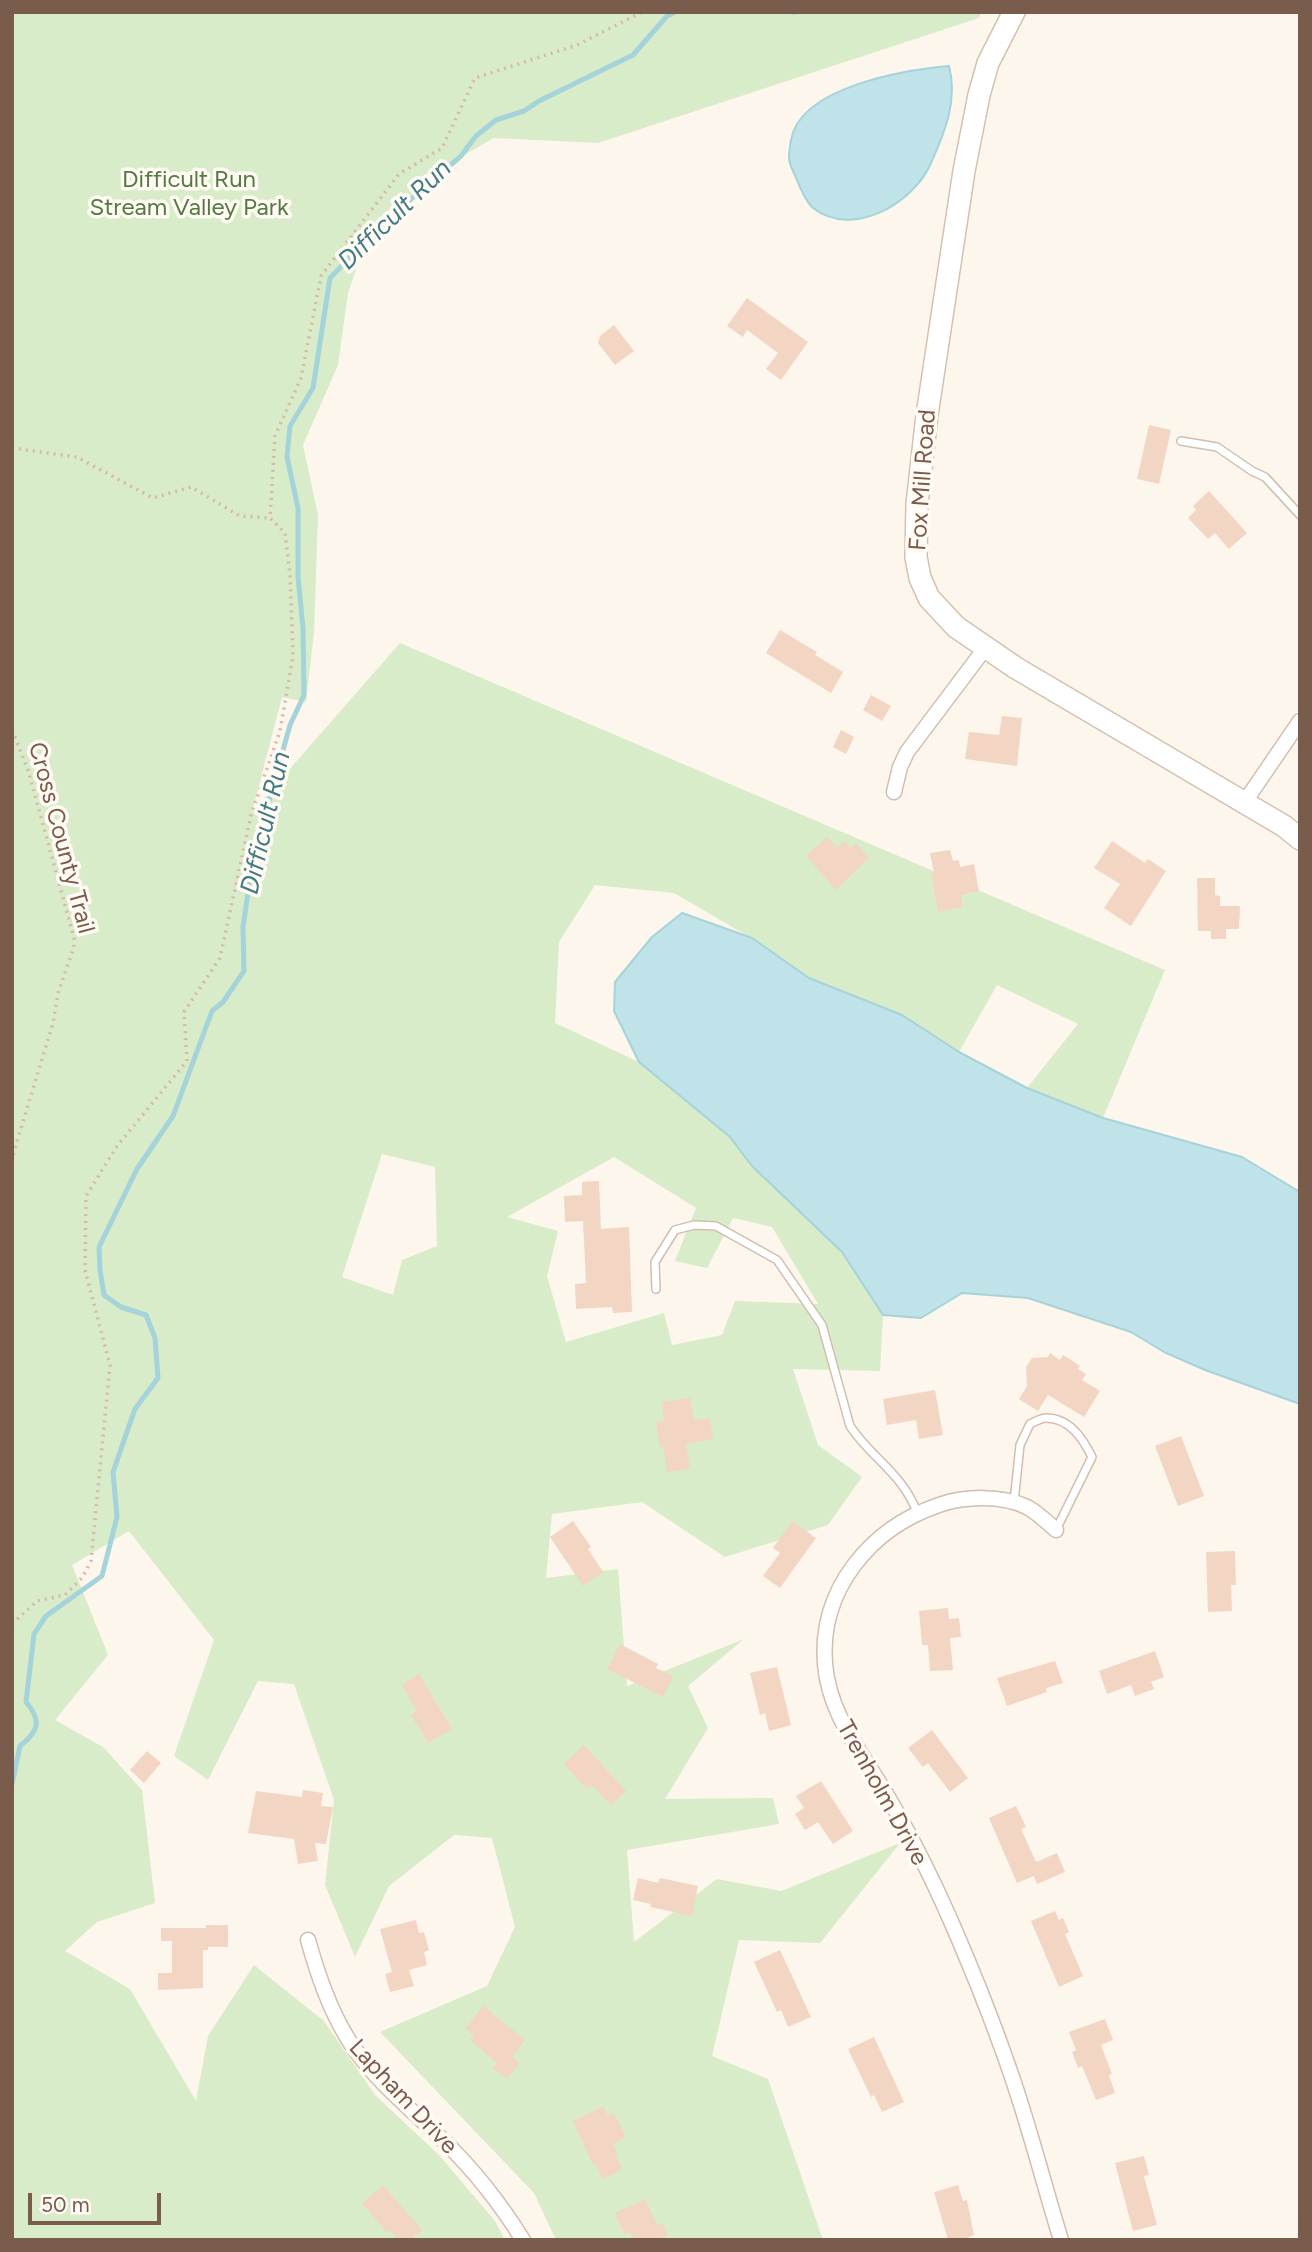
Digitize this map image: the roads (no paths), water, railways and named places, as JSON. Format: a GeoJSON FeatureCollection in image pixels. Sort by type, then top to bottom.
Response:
{"type":"FeatureCollection","features":[{"type":"Feature","properties":{"kind":"main road","name":"Fox Mill Road"},"geometry":{"type":"LineString","coordinates":[[1014,12],[988,63],[979,94],[928,405],[917,504],[916,558],[923,588],[942,614],[956,627],[1027,675],[1284,826],[1300,839]]}},
{"type":"Feature","properties":{"kind":"street"},"geometry":{"type":"LineString","coordinates":[[894,792],[907,752],[986,647]]}},
{"type":"Feature","properties":{"kind":"street"},"geometry":{"type":"LineString","coordinates":[[1244,803],[1300,721]]}},
{"type":"Feature","properties":{"kind":"street","name":"Trenholm Drive"},"geometry":{"type":"LineString","coordinates":[[1056,1530],[1029,1508],[1014,1502],[974,1499],[946,1502],[901,1521],[876,1539],[854,1563],[839,1590],[826,1633],[825,1662],[829,1690],[844,1728],[903,1824],[950,1919],[986,2006],[1017,2092],[1061,2240]]}},
{"type":"Feature","properties":{"kind":"street","name":"Lapham Drive"},"geometry":{"type":"LineString","coordinates":[[308,1940],[320,1982],[349,2041],[395,2095],[445,2142],[482,2182],[507,2213],[523,2240]]}},
{"type":"Feature","properties":{"kind":"lane"},"geometry":{"type":"LineString","coordinates":[[1181,441],[1217,447],[1265,477],[1300,515]]}},
{"type":"Feature","properties":{"kind":"lane"},"geometry":{"type":"LineString","coordinates":[[656,1289],[655,1262],[676,1230],[694,1224],[716,1226],[777,1260],[822,1325],[850,1426],[891,1470],[911,1496],[917,1512]]}},
{"type":"Feature","properties":{"kind":"lane"},"geometry":{"type":"LineString","coordinates":[[1014,1502],[1020,1445],[1030,1424],[1045,1418],[1069,1425],[1082,1437],[1092,1457],[1056,1530]]}},
{"type":"Feature","properties":{"kind":"water"},"geometry":{"type":"Polygon","coordinates":[[[949,66],[952,91],[949,116],[931,163],[923,178],[911,191],[881,212],[863,218],[846,220],[829,217],[813,208],[804,196],[791,167],[789,152],[799,122],[813,107],[833,94],[882,77],[949,66]]]}},
{"type":"Feature","properties":{"kind":"water"},"geometry":{"type":"Polygon","coordinates":[[[682,913],[752,938],[809,978],[902,1015],[959,1052],[1027,1088],[1103,1118],[1242,1157],[1300,1192],[1300,1404],[1205,1370],[1164,1352],[1131,1332],[1028,1298],[962,1293],[921,1318],[883,1315],[842,1252],[752,1166],[730,1137],[639,1062],[614,1011],[615,982],[652,937],[682,913]]]}},
{"type":"Feature","properties":{"kind":"waterway","name":"Difficult Run"},"geometry":{"type":"LineString","coordinates":[[12,1784],[20,1746],[36,1726],[34,1715],[26,1702],[34,1634],[46,1616],[102,1576],[117,1517],[113,1472],[135,1409],[158,1378],[155,1338],[146,1315],[121,1307],[104,1295],[99,1247],[137,1169],[173,1116],[212,1011],[223,1002],[244,971],[243,927],[253,859],[290,725],[304,695],[303,628],[298,577],[298,508],[287,457],[290,426],[313,388],[330,278],[382,224],[461,156],[476,136],[496,120],[524,111],[633,55],[667,16],[675,12]]}},
{"type":"Feature","properties":{"kind":"park label","name":"Difficult Run Stream Valley Park"},"geometry":{"type":"Point","coordinates":[189,194]}}]}
